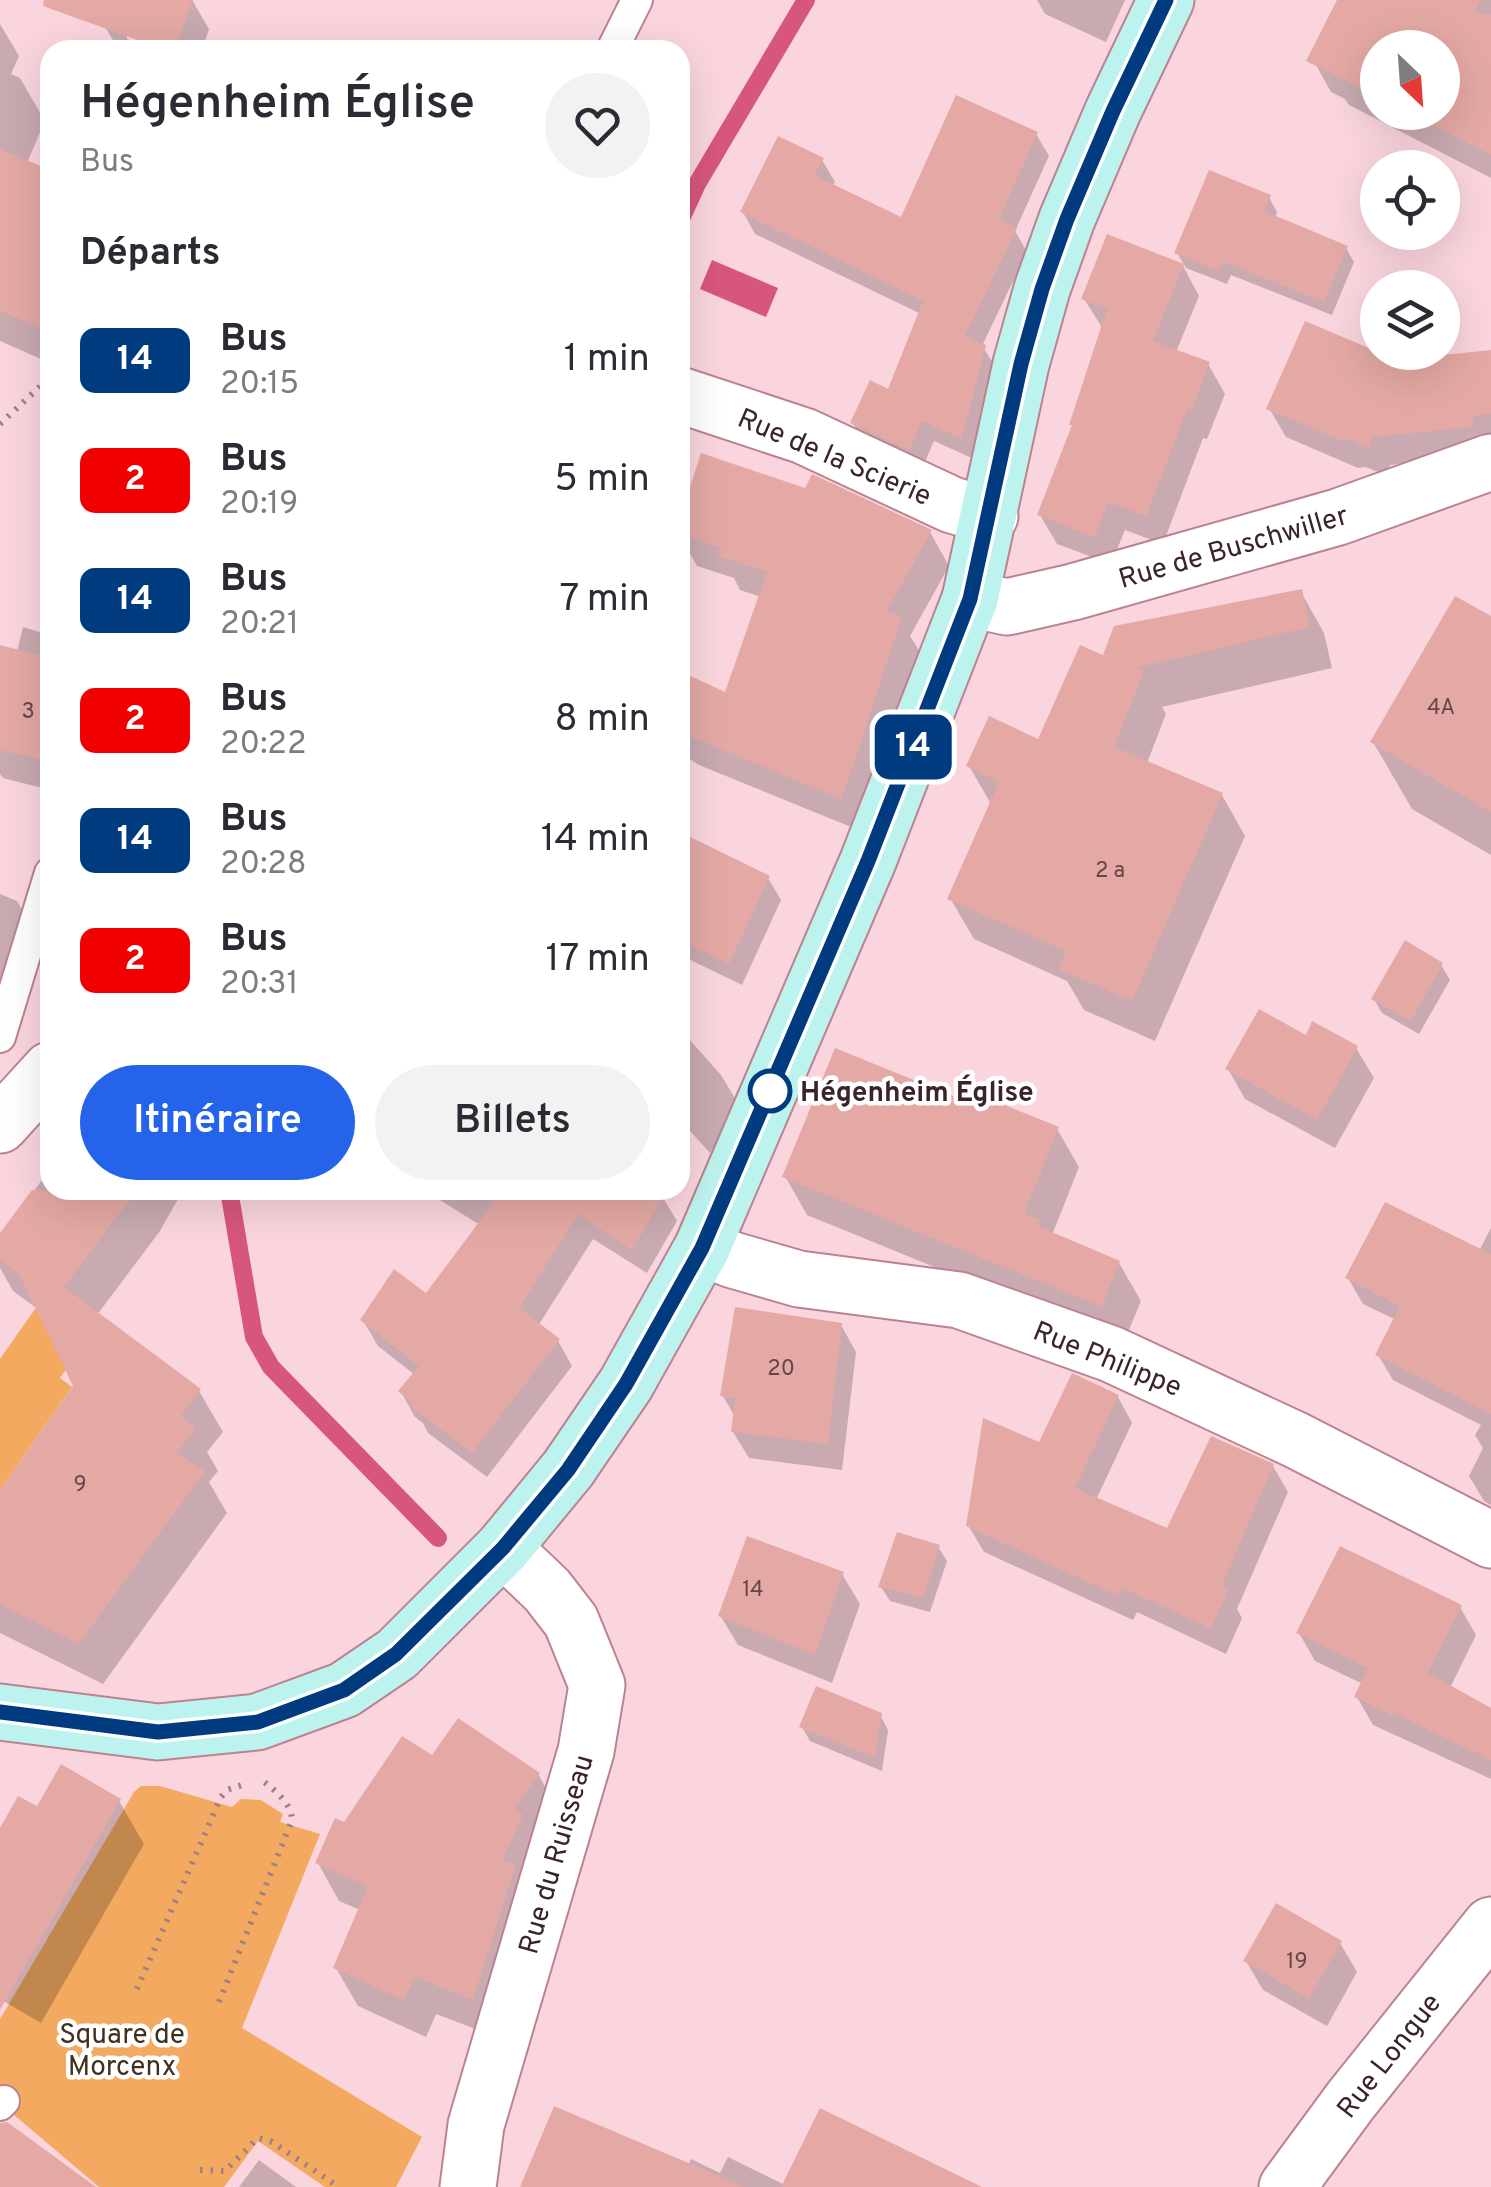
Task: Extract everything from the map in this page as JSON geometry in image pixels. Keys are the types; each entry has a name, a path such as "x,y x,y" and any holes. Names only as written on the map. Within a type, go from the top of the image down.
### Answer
{"main road":[{"path":"0,1712 158,1732 258,1722 344,1690 396,1654 503,1548 568,1470 626,1384 702,1248 868,861 970,599 1021,364 1042,289 1113,111 1166,0"}],"street":[{"name":"Rue de la Scierie","path":"690,398 804,436 952,505 990,516"},
{"name":"Rue de Buschwiller","path":"970,599 1007,607 1073,592 1338,517 1491,462"},
{"path":"0,1125 40,1081"},
{"name":"Rue Philippe","path":"702,1248 799,1279 959,1300 1111,1354 1296,1440 1491,1540"},
{"name":"Rue du Ruisseau","path":"468,2187 476,2125 586,1751 598,1685 571,1621 547,1590 503,1548"},
{"name":"Rue Longue","path":"1287,2187 1491,1925"}],"lane":[{"path":"617,40 638,0"},
{"path":"0,1037 40,906"}],"path":[{"path":"0,424 40,387"},
{"path":"137,1990 221,1797 227,1790 261,1780 292,1810 292,1820 218,2002"},
{"path":"200,2170 225,2170 258,2138 340,2187"}],"green space":[{"path":"40,1302 90,1336 60,1378 72,1387 0,1490 0,1359"},
{"name":"Square de Morcenx","path":"141,1786 160,1786 232,1807 241,1799 261,1800 283,1814 280,1822 320,1834 242,2028 422,2137 396,2187 325,2187 258,2141 224,2187 99,2187 0,2103 0,2019"}],"shaded area":[{"path":"712,260 778,288 766,317 700,289"}],"building":[{"path":"44,0 193,0 178,40 137,40 43,6"},
{"path":"1337,0 1481,0 1475,12 1491,15 1491,155 1443,130 1460,130 1460,30 1360,30 1360,88 1306,61"},
{"path":"956,95 1038,132 999,219 1017,228 965,336 986,345 962,439 922,421 909,450 850,423 870,380 888,389 923,301 740,212 778,136 824,158 814,175 901,217"},
{"path":"0,149 40,166 40,328 0,311"},
{"path":"1209,170 1271,195 1264,211 1348,246 1324,302 1223,262 1219,271 1174,253"},
{"path":"1107,234 1184,264 1153,341 1210,362 1146,516 1108,502 1095,537 1037,515 1072,425 1107,309 1081,299"},
{"path":"1305,321 1360,344 1360,370 1460,370 1460,353 1491,350 1491,414 1473,416 1473,427 1374,437 1369,448 1266,409"},
{"path":"701,453 805,488 812,474 932,530 887,611 902,616 841,799 690,736 690,676 725,692 767,572 718,556 721,548 690,537 690,487"},
{"path":"1302,589 1310,627 1135,668 1144,671 1114,747 1223,793 1132,1001 1058,969 1066,951 947,899 999,782 966,766 989,716 1038,739 1080,645 1103,655 1114,626"},
{"path":"1455,596 1491,616 1491,812 1370,742"},
{"path":"0,645 40,655 40,760 0,750"},
{"path":"690,837 770,876 729,964 690,945"},
{"path":"1405,940 1443,963 1411,1021 1371,999"},
{"path":"1259,1009 1306,1035 1312,1021 1358,1046 1317,1120 1225,1069"},
{"path":"835,1048 968,1102 972,1092 1059,1127 1024,1214 1040,1220 1038,1226 1120,1261 1102,1307 782,1177"},
{"path":"32,1190 40,1190 40,1200 129,1200 64,1287 201,1389 181,1416 196,1428 177,1453 205,1471 79,1644 0,1605 0,1490 73,1386 19,1274 0,1260 0,1233"},
{"path":"496,1200 661,1200 632,1250 578,1215 519,1308 560,1339 472,1453 411,1407 412,1403 398,1391 419,1366 360,1320 394,1269 426,1293"},
{"path":"1385,1202 1491,1254 1491,1414 1375,1355 1400,1306 1345,1278"},
{"path":"735,1307 842,1323 828,1444 731,1432 735,1398 720,1396"},
{"path":"1072,1373 1119,1395 1075,1488 1167,1528 1211,1436 1274,1464 1222,1586 1229,1590 1211,1629 1122,1588 1118,1596 966,1526 983,1418 1039,1442"},
{"path":"897,1532 940,1545 923,1598 878,1587"},
{"path":"747,1536 844,1572 815,1655 718,1616"},
{"path":"1340,1546 1462,1605 1428,1673 1491,1708 1491,1760 1354,1697 1368,1668 1296,1633"},
{"path":"816,1686 882,1713 875,1758 799,1727"},
{"path":"458,1718 540,1773 515,1808 523,1815 502,1860 516,1864 473,2000 415,1977 404,2000 333,1968 368,1886 315,1863 335,1818 344,1822 402,1736 432,1755"},
{"path":"61,1764 121,1799 0,2010 0,1828 18,1796 37,1806"},
{"path":"1276,1903 1342,1941 1309,1998 1243,1961"},
{"path":"554,2106 745,2187 520,2187"},
{"path":"820,2108 982,2187 781,2187"},
{"path":"7,2122 96,2187 0,2187 0,2123"}],"waterway":[{"path":"690,199 806,0"},
{"path":"231,1200 254,1337 271,1367 438,1538"}],"bus line":[{"name":"14","path":"0,1712 158,1732 258,1722 344,1690 396,1654 503,1548 568,1470 626,1384 702,1248 868,861 970,599 1021,364 1042,289 1113,111 1166,0"}],"place":[{"name":"Hégenheim Église","path":"770,1091"}]}
